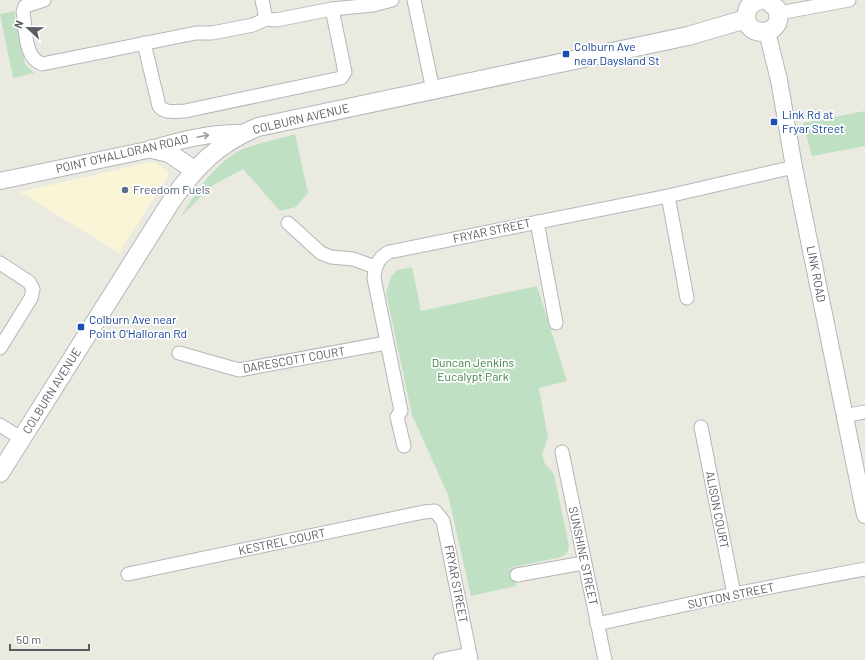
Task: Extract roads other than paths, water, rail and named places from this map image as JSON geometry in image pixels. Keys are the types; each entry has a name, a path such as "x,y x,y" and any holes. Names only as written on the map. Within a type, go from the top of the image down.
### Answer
{"main road":[{"path":"758,0 747,10 746,20 752,29 762,33 775,27 779,13 775,5 767,0"},
{"name":"COLBURN AVENUE","path":"0,473 172,200 194,170 213,152 244,133 258,128 688,36 746,20"},
{"path":"152,149 170,153 194,170"}],"street":[{"path":"44,0 29,3 25,6 23,12 30,56 35,62 42,64 196,33 212,33 253,25 266,19 276,20 332,10 373,5 392,0"},
{"path":"262,0 266,19"},
{"path":"414,0 433,90"},
{"path":"779,13 849,0"},
{"path":"144,43 159,106 162,110 168,112 186,111 341,78 345,72 332,10"},
{"name":"LINK ROAD","path":"767,32 778,80 794,167 865,516"},
{"name":"POINT O'HALLORAN ROAD","path":"0,181 152,149 172,142 213,134 244,133"},
{"name":"FRYAR STREET","path":"375,267 382,256 389,252 668,196 794,167"},
{"path":"668,196 687,298"},
{"path":"537,222 556,323"},
{"path":"288,223 321,253 331,257 353,260 375,267 374,278 401,411 397,417 404,446"},
{"path":"0,263 29,282 33,289 31,298 0,348"},
{"name":"DARESCOTT COURT","path":"179,353 239,370 386,343"},
{"path":"844,416 865,412"},
{"path":"0,425 22,439"},
{"name":"ALISON COURT","path":"701,426 734,594"},
{"name":"SUNSHINE STREET","path":"562,452 605,660"},
{"name":"FRYAR STREET","path":"435,511 443,521 470,657"},
{"name":"KESTREL COURT","path":"128,574 424,512 435,511"},
{"path":"517,575 584,563"},
{"name":"SUTTON STREET","path":"597,624 734,594 865,569"},
{"path":"440,660 470,657"}],"place":[{"name":"Colburn Ave near Daysland St","path":"566,54"},
{"name":"Link Rd at Fryar Street","path":"774,122"},
{"name":"Freedom Fuels","path":"125,190"},
{"name":"Colburn Ave near Point O'Halloran Rd","path":"81,327"}],"park label":[{"name":"Duncan Jenkins Eucalypt Park","path":"473,370"}]}
